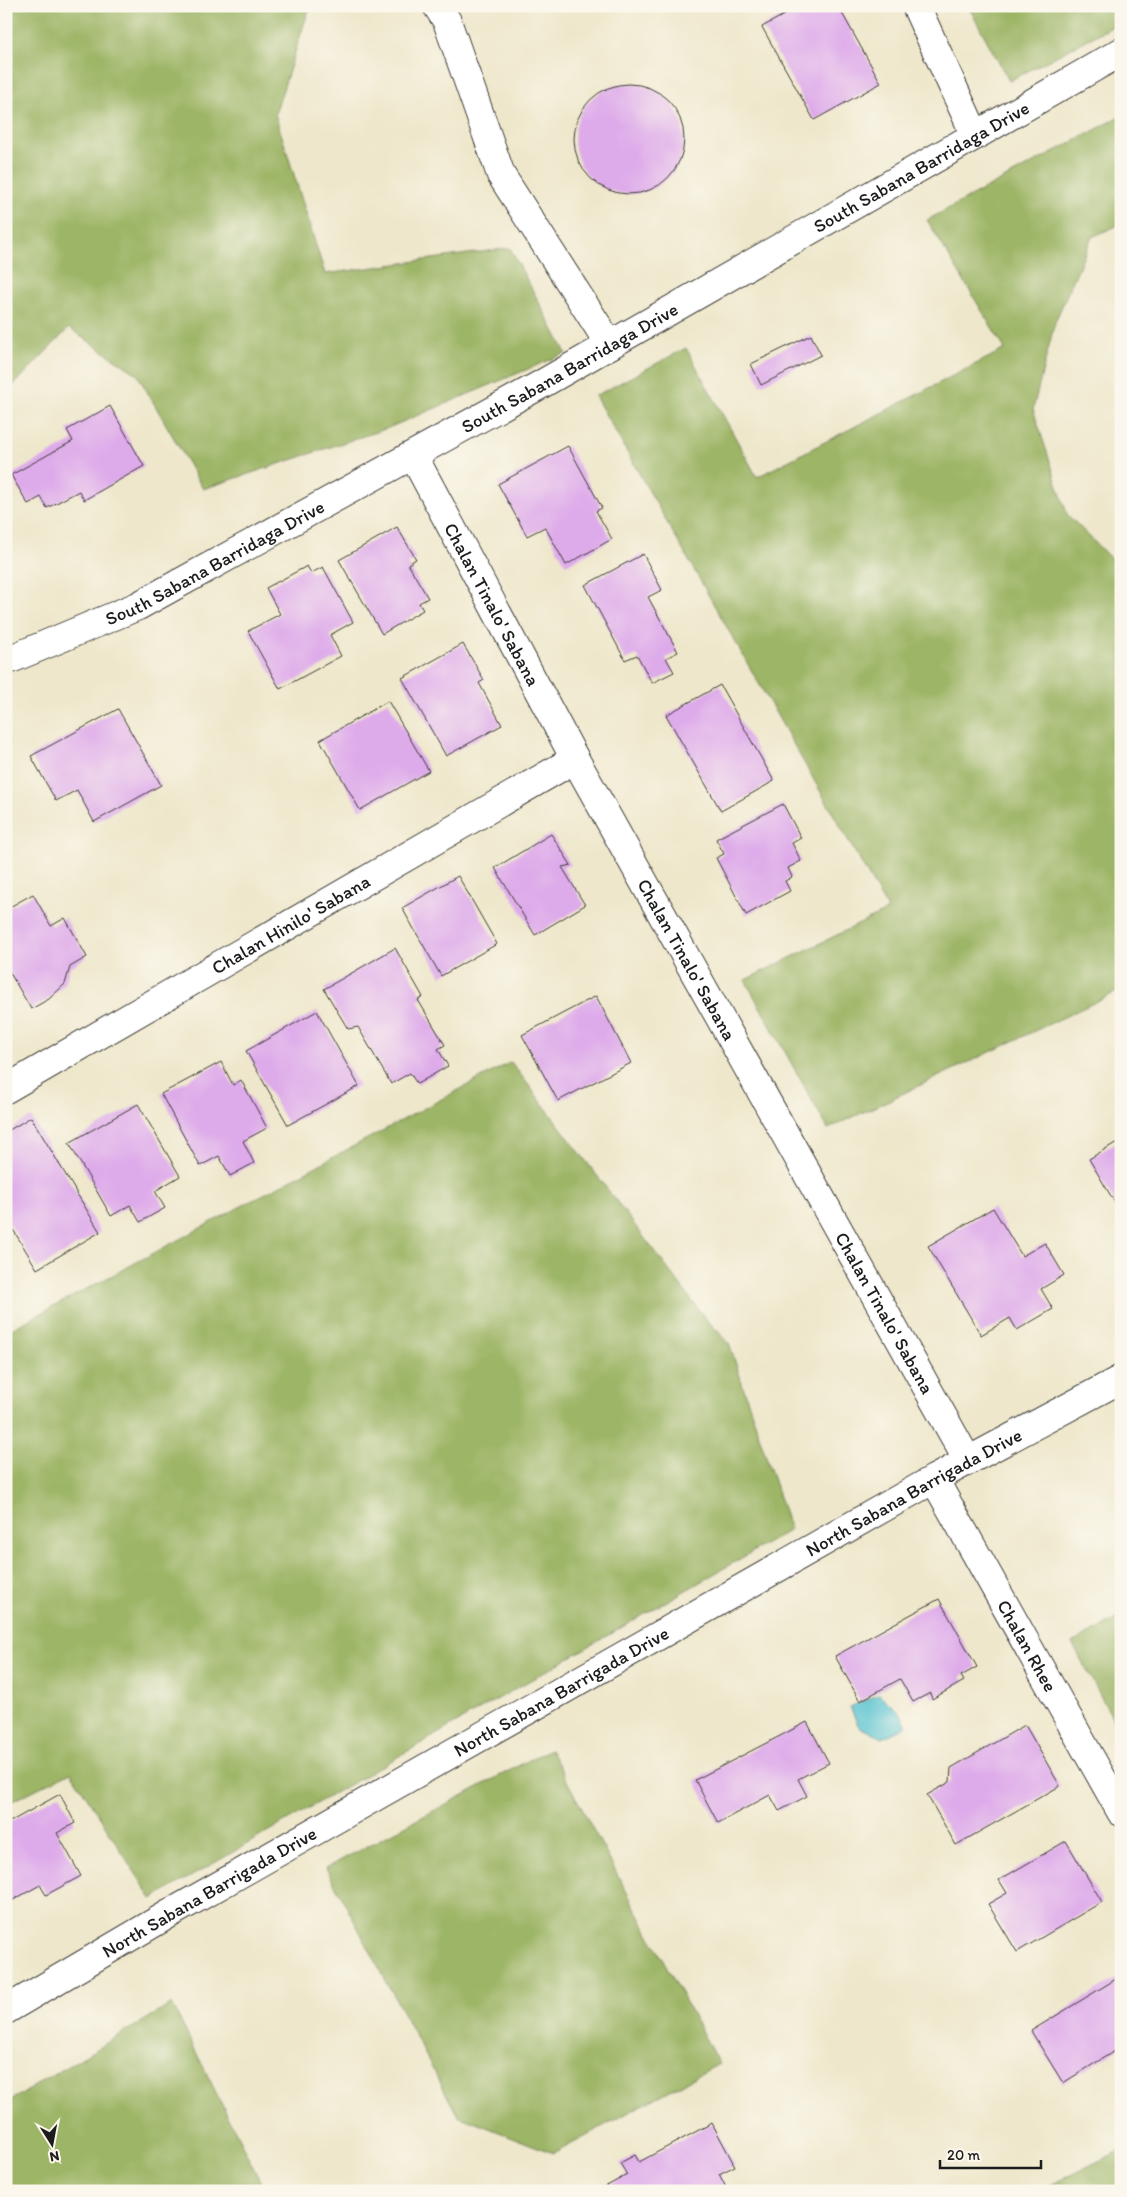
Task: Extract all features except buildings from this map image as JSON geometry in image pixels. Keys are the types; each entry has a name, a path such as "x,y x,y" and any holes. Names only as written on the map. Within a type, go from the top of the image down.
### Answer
{"main road":[{"path":"437,6 447,21 501,175 610,346"},
{"path":"916,6 975,135"},
{"name":"South Sabana Barridaga Drive","path":"6,661 138,606 610,346 1121,52"},
{"name":"Chalan Tinalo' Sabana","path":"413,455 575,759 968,1461"},
{"name":"Chalan Hinilo' Sabana","path":"6,1089 575,759"},
{"name":"North Sabana Barrigada Drive","path":"6,2010 178,1909 934,1479 1121,1380"},
{"name":"Chalan Rhee","path":"934,1479 1121,1812"}],"green space":[{"path":"6,6 310,6 275,114 325,274 510,248 566,353 388,428 203,489 137,374 69,328 6,393"},
{"path":"968,6 1121,6 1121,22 1009,81"},
{"path":"1121,116 1121,224 1092,237 1055,322 1033,409 1067,514 1121,569 1121,990 828,1129 745,980 888,910 595,396 686,348 757,477 1005,349 927,220"},
{"path":"511,1062 705,1318 729,1343 790,1530 152,1899 71,1772 6,1804 6,1332"},
{"path":"1121,1617 1121,1734 1072,1643"},
{"path":"550,1749 719,2064 553,2153 458,2116 326,1868"},
{"path":"172,2004 265,2191 6,2191 6,2103"},
{"path":"1121,2150 1121,2191 1038,2191"}],"water":[{"path":"879,1694 900,1713 907,1726 883,1738 859,1727 850,1707"}]}
